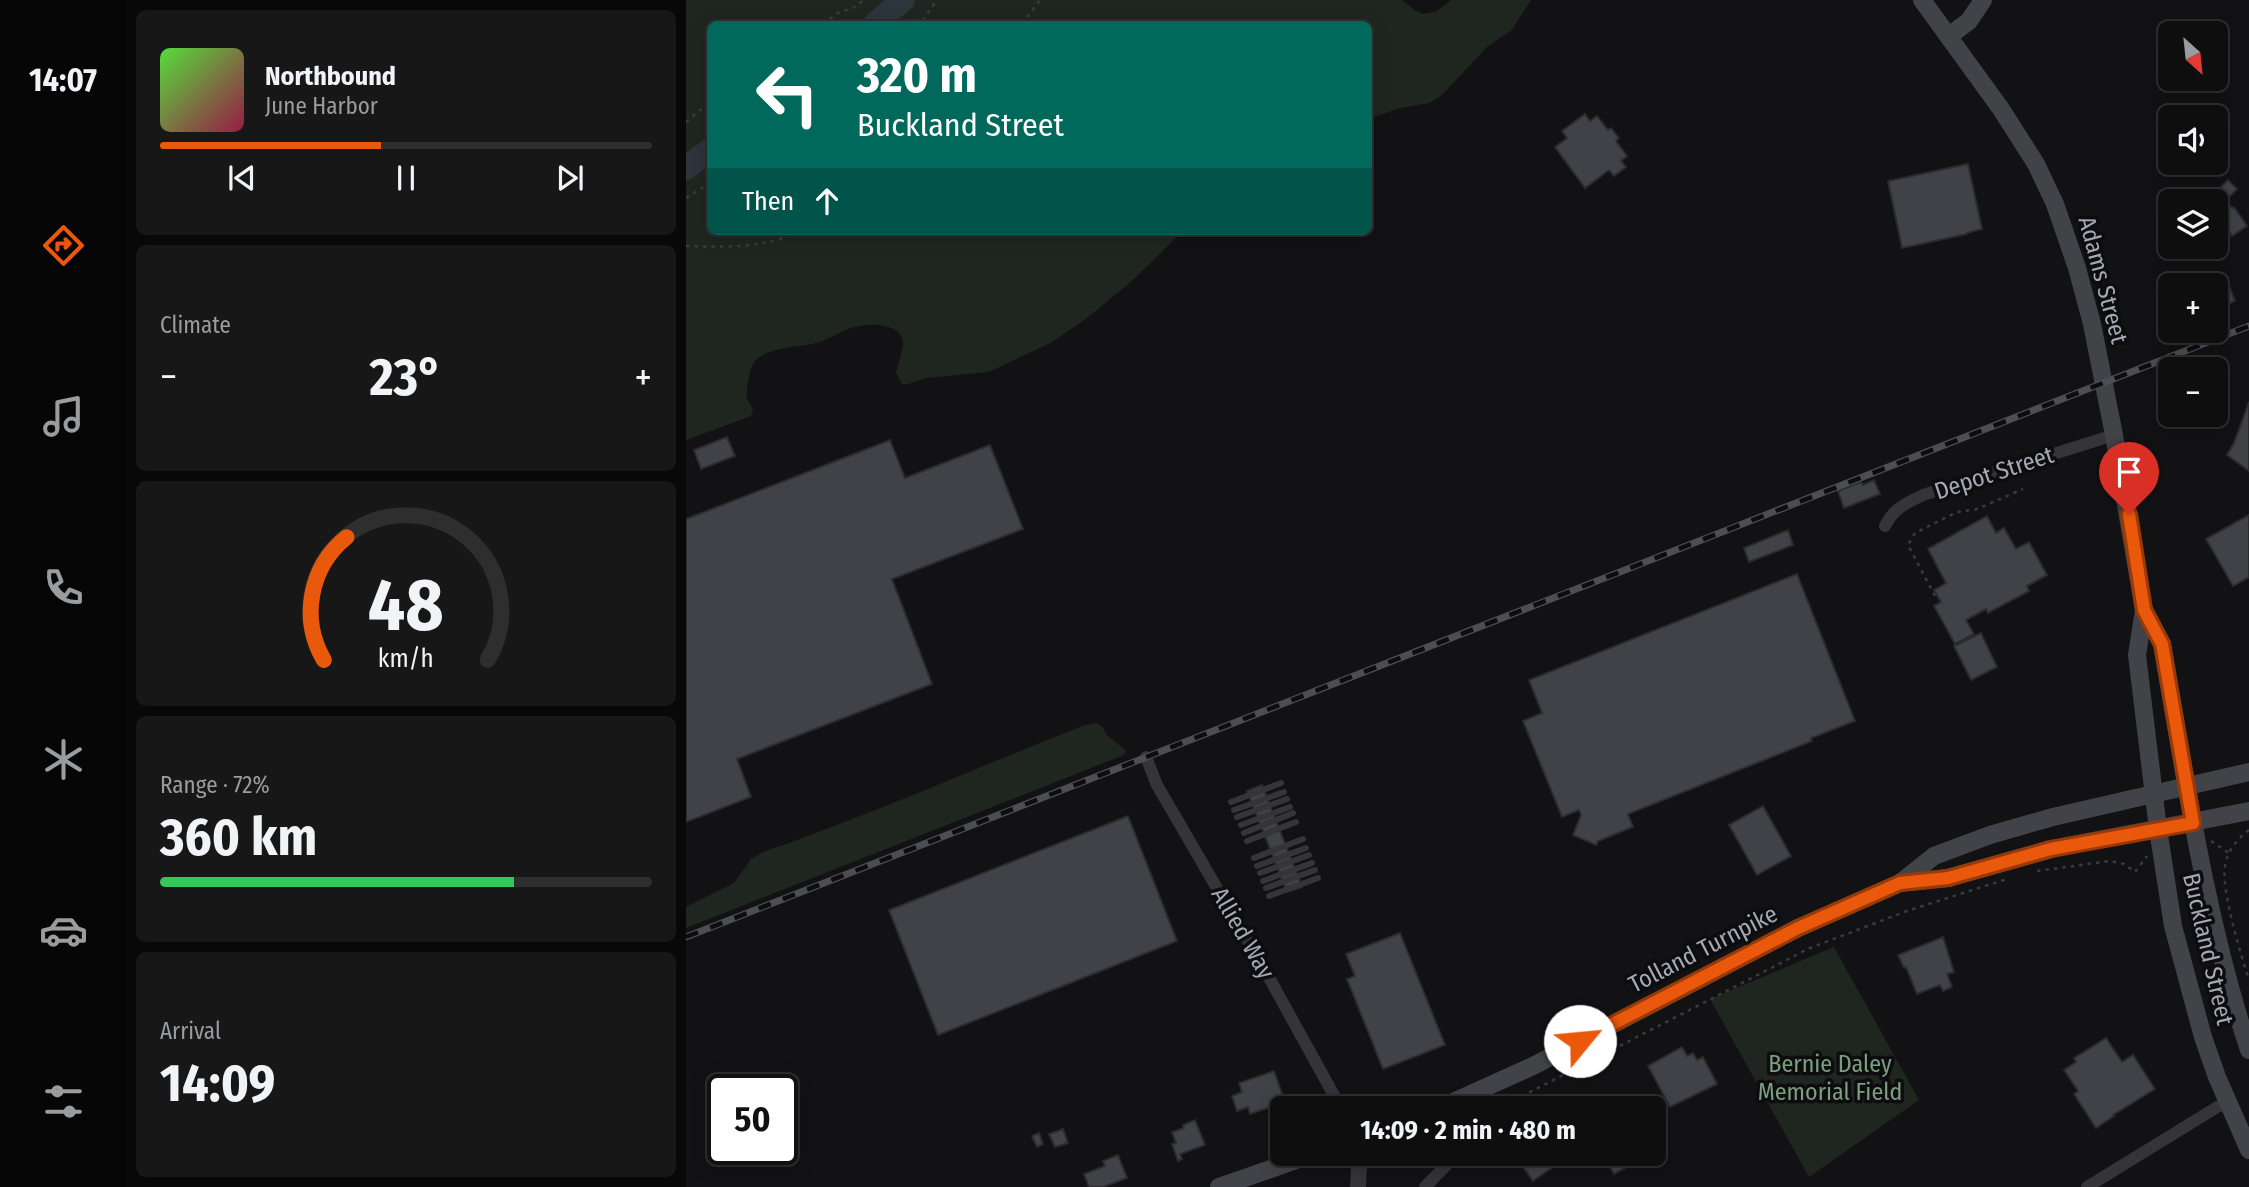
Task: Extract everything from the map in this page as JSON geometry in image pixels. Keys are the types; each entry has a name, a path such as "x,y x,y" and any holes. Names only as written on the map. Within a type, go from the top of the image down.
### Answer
{"main road":[{"name":"Adams Street","path":"1922,0 2001,109 2036,164 2055,204 2085,297 2114,435 2144,610 2162,644 2187,787"},
{"path":"1949,36 1969,21 1983,0"},
{"name":"Adams Street","path":"2144,610 2137,655 2154,794"},
{"name":"Tolland Turnpike","path":"1472,1096 1798,928 1900,883 1934,856 2032,822 2249,772"},
{"name":"Buckland Street","path":"2187,787 2224,965 2249,1049"},
{"name":"Buckland Street","path":"2154,794 2173,926 2188,987 2210,1058 2249,1150"},
{"name":"Tolland Turnpike","path":"1900,883 1948,878 2051,849 2158,829 2195,831 2249,811"},
{"path":"1219,1187 1279,1166"}],"street":[{"name":"Depot Street","path":"1885,526 1891,514 1923,495 2114,435"},
{"name":"Allied Way","path":"1146,757 1157,785 1334,1096"},
{"path":"2087,1187 2227,1101"},
{"path":"1358,1187 1359,1166"},
{"path":"1425,1187 1445,1166"}],"lane":[{"path":"1231,802 1281,783"},
{"path":"1236,813 1286,795"},
{"path":"1242,829 1292,810"},
{"path":"1247,841 1296,822"},
{"path":"1254,858 1303,839"},
{"path":"1259,870 1310,859 1265,885"},
{"path":"1269,897 1318,878"}],"path":[{"path":"827,21 864,0"},
{"path":"922,21 936,0"},
{"path":"1024,21 1040,0"},
{"path":"686,122 707,104"},
{"path":"686,198 707,185"},
{"path":"686,246 745,247 791,235"},
{"path":"1935,596 1908,545 1915,533 1957,512 1985,506 2023,489"},
{"path":"2249,830 2236,841 2224,870 2249,980"},
{"path":"2195,831 2229,853"},
{"path":"2036,871 2110,861 2124,863 2134,872 2150,851 2161,848"},
{"path":"1522,1096 1810,948 1935,902 2015,877"}],"green space":[{"path":"686,0 1402,0 1423,14 1437,11 1451,0 1531,0 1511,31 1488,46 1441,96 1429,103 1400,108 1372,118 1372,21 707,21 707,235 1179,235 1132,281 1087,318 1052,342 989,372 927,378 902,384 896,372 903,344 900,334 881,325 857,326 820,342 776,350 761,356 753,364 749,378 746,397 753,409 751,416 686,440"},
{"path":"1096,723 1126,751 1124,755 686,928 686,907 734,883 751,859 763,852 1085,725"},
{"name":"Bernie Daley Memorial Field","path":"1834,947 1919,1100 1809,1177 1710,999"}],"building":[{"path":"1585,114 1590,121 1597,116 1608,130 1611,128 1619,138 1616,141 1627,156 1621,161 1626,167 1614,176 1609,170 1585,188 1555,147 1567,138 1562,131"},
{"path":"1968,164 1982,229 1902,248 1888,181"},
{"path":"2228,180 2237,189 2228,198 2228,189 2219,189"},
{"path":"2228,203 2247,226 2232,236 2228,229"},
{"path":"2228,283 2235,301 2228,304"},
{"path":"2249,402 2249,471 2227,455"},
{"path":"727,437 735,456 701,469 694,450"},
{"path":"890,440 905,478 990,445 1023,529 892,579 932,684 737,759 751,797 686,822 686,519"},
{"path":"1874,480 1880,494 1844,508 1838,491"},
{"path":"2249,515 2249,577 2233,586 2206,539"},
{"path":"1987,516 1996,533 2004,528 2016,549 2029,542 2047,575 2027,586 2029,591 1988,613 1986,609 1966,620 1974,634 1955,644 1934,606 1941,602 1934,590 1946,583 1928,549"},
{"path":"1788,530 1793,545 1749,562 1744,548"},
{"path":"1797,574 1855,721 1811,738 1812,741 1628,814 1633,827 1598,841 1596,845 1573,835 1581,815 1579,810 1562,817 1523,721 1542,713 1529,680"},
{"path":"1981,633 1997,667 1971,680 1954,646"},
{"path":"1262,785 1302,887 1287,892 1247,791"},
{"path":"1763,806 1791,856 1757,875 1729,825"},
{"path":"1128,816 1177,941 938,1035 889,910"},
{"path":"1400,933 1445,1045 1383,1069 1347,979 1355,976 1346,954"},
{"path":"1943,937 1954,972 1947,974 1952,987 1943,991 1940,985 1917,994 1898,955"},
{"path":"2106,1038 2122,1062 2133,1055 2155,1089 2096,1128 2074,1094 2078,1091 2064,1070 2076,1062 2074,1058"},
{"path":"1682,1047 1687,1056 1693,1053 1697,1060 1703,1057 1717,1084 1670,1107 1648,1066"},
{"path":"1274,1071 1283,1096 1270,1096 1270,1107 1250,1114 1248,1107 1237,1111 1232,1096 1242,1092 1239,1083"},
{"path":"1195,1120 1205,1145 1180,1154 1182,1159 1178,1161 1172,1144 1176,1143 1172,1132"},
{"path":"1063,1129 1068,1143 1055,1147 1049,1134"},
{"path":"1039,1133 1043,1144 1037,1147 1032,1136"},
{"path":"1118,1155 1127,1178 1103,1187 1089,1187 1084,1174 1105,1166 1103,1161"},
{"path":"1522,1166 1552,1166 1553,1167 1533,1181"},
{"path":"1609,1166 1629,1166 1614,1174"}],"waterway":[{"path":"878,21 903,0"},
{"path":"686,168 707,152"}],"railway":[{"path":"686,937 2249,326"}],"route":[{"path":"1580,1041 1757,948 1900,883 1948,878 2051,849 2193,823 2162,644 2144,610 2129,514"}]}
